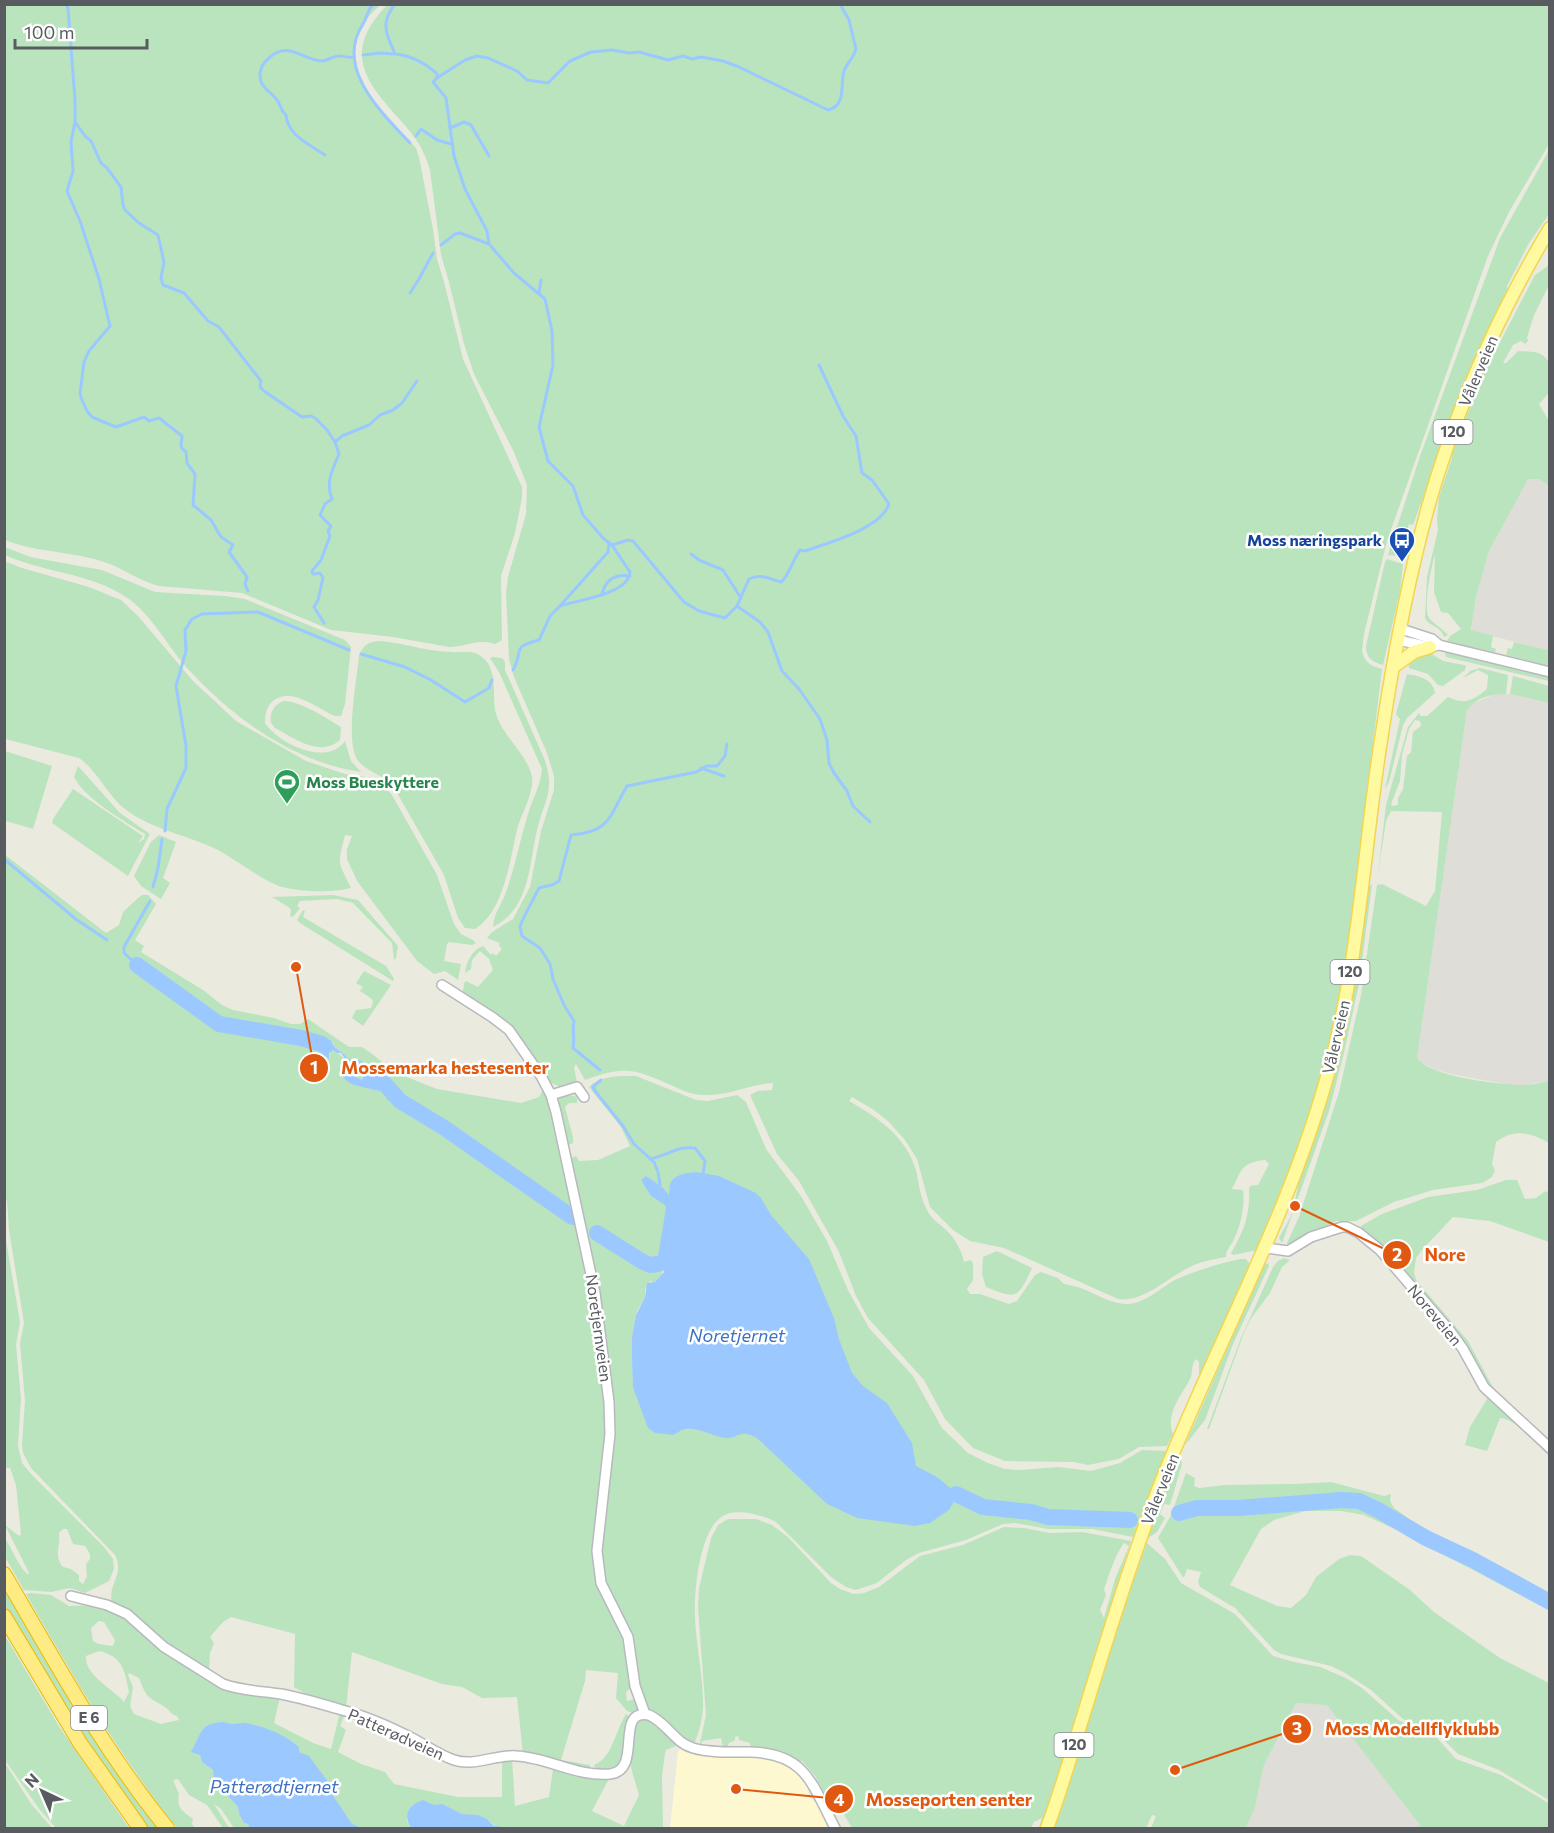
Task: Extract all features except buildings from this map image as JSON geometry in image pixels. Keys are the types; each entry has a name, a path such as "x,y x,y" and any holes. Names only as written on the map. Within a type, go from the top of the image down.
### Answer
{"highway":[{"name":"E 6","path":"7,1578 100,1737 167,1828"},
{"name":"E 6","path":"4,1616 80,1743 140,1828"}],"main road":[{"name":"Vålerveien","path":"1047,1828 1137,1548 1183,1431 1266,1248 1317,1112 1341,1023 1353,957 1372,801 1393,667 1420,541 1437,475 1467,396 1521,279 1550,228"},
{"path":"1393,667 1414,652 1434,646"}],"street":[{"path":"1400,634 1434,646 1550,672"},
{"name":"Noretjernveien","path":"442,985 503,1024 541,1076 551,1095 570,1152 596,1293 609,1409 608,1457 597,1551 598,1567 604,1591 628,1637 635,1686 645,1714"},
{"path":"551,1095 577,1087 584,1097"},
{"name":"Noreveien","path":"1266,1248 1288,1251 1311,1237 1342,1227 1347,1227 1366,1237 1450,1331 1484,1387 1550,1448"},
{"name":"Patterødveien","path":"71,1596 107,1605 127,1614 164,1647 223,1684 233,1688 280,1694 345,1710 391,1729 444,1756 462,1762 517,1756 578,1772 613,1773 621,1770 626,1764 628,1733 631,1724 645,1714"},
{"path":"645,1714 653,1717 690,1747 712,1751 765,1752 784,1758 809,1779 835,1828"}],"shaded area":[{"path":"1530,478 1539,479 1549,486 1549,650 1471,631 1476,597 1489,551 1524,484"},
{"path":"1496,694 1510,694 1549,703 1549,1081 1524,1085 1506,1084 1436,1070 1417,1058 1467,710 1473,703"},
{"path":"1296,1703 1327,1704 1420,1825 1417,1828 1246,1828 1255,1807 1264,1765"},
{"path":"681,1748 703,1756 760,1756 775,1759 790,1766 803,1778 809,1797 819,1806 831,1828 670,1828 678,1752"}],"green space":[{"path":"4,5 380,5 360,30 356,47 357,63 370,94 416,148 437,259 463,359 522,487 515,533 501,576 502,640 495,644 477,642 449,647 393,637 331,630 242,593 159,586 92,558 5,540"},
{"path":"387,5 1549,5 1549,144 1509,212 1488,256 1387,541 1364,634 1362,651 1365,658 1372,665 1382,669 1343,989 1321,1082 1296,1157 1280,1190 1272,1221 1258,1250 1233,1255 1231,1253 1246,1222 1250,1186 1258,1185 1269,1164 1265,1160 1250,1163 1242,1169 1232,1189 1243,1190 1243,1208 1239,1228 1226,1257 1185,1269 1138,1297 1118,1299 1004,1248 970,1241 953,1230 930,1207 917,1159 905,1140 889,1122 874,1110 852,1097 849,1101 880,1121 898,1137 905,1147 916,1170 921,1195 929,1213 952,1237 960,1249 964,1262 971,1260 973,1263 973,1280 967,1289 970,1294 980,1294 1009,1304 1017,1301 1035,1275 1041,1272 1058,1278 1064,1284 1078,1287 1108,1300 1127,1304 1147,1298 1171,1282 1200,1270 1246,1259 1252,1267 1199,1376 1199,1362 1196,1359 1194,1362 1190,1378 1172,1413 1173,1434 1167,1446 1139,1447 1119,1459 1088,1465 1074,1462 1005,1461 973,1448 945,1419 924,1380 868,1318 856,1296 839,1252 799,1181 777,1154 750,1095 758,1091 772,1090 773,1083 722,1094 700,1095 630,1071 611,1072 585,1080 576,1064 574,1067 577,1083 561,1087 551,1083 510,1025 463,992 466,981 478,987 493,970 489,959 480,951 472,960 471,969 465,973 470,957 479,948 483,946 491,955 493,953 496,956 502,949 499,946 500,943 487,938 492,932 513,919 530,887 541,831 554,790 554,776 509,659 506,593 508,577 526,514 527,485 513,450 474,374 464,344 441,255 430,170 425,157 411,133 371,83 365,70 362,55 364,40 371,26"},
{"path":"1549,150 1549,214 1529,243 1507,286 1508,292 1465,382 1413,525 1409,524 1400,556 1388,555 1419,459 1500,238"},
{"path":"1549,265 1549,285 1534,315 1528,341 1525,344 1521,341 1513,345 1503,363 1506,363 1518,351 1539,353 1548,361 1549,393 1539,404 1549,421 1549,486 1539,479 1528,479 1489,551 1476,597 1471,630 1493,636 1491,647 1496,649 1495,652 1491,652 1447,641 1450,636 1461,629 1448,613 1441,612 1434,592 1435,555 1428,585 1427,610 1429,618 1448,635 1444,637 1443,633 1427,621 1425,618 1427,577 1438,530 1439,497 1452,452 1483,375 1535,275"},
{"path":"5,547 30,557 102,570 155,592 245,599 345,640 351,647 345,704 341,716 335,716 304,700 288,696 280,697 271,703 266,711 265,723 281,738 304,750 327,752 337,749 345,741 351,761 361,772 312,759 288,748 245,720 224,704 188,669 138,606 115,590 84,578 20,561 5,555"},
{"path":"1387,559 1403,564 1400,591 1383,665 1370,659 1366,646"},
{"path":"4,561 89,587 121,600 138,616 193,681 236,721 306,761 345,774 372,778 381,783 392,795 437,875 454,924 461,934 476,943 472,945 449,942 447,944 444,961 461,964 458,980 445,971 434,974 417,961 357,881 347,859 347,849 352,836 345,835 340,858 341,867 351,888 316,891 282,887 259,876 218,850 136,816 113,797 91,769 79,758 5,739"},
{"path":"380,641 434,651 473,653 486,660 492,674 496,714 499,722 525,760 532,777 528,802 518,826 500,897 485,921 475,929 465,928 458,918 444,875 393,786 363,766 355,754 352,727 359,656 366,645"},
{"path":"1514,642 1549,650 1549,666 1506,655 1508,648 1512,649"},
{"path":"1445,652 1549,677 1549,681 1446,657"},
{"path":"1430,653 1443,661 1464,665 1465,670 1443,686 1438,685 1428,674 1409,668 1413,659"},
{"path":"490,658 502,658 505,662 505,670 544,758 549,787 521,898 505,919 493,927 494,918 509,883 542,769 499,672"},
{"path":"1480,668 1508,675 1506,694 1484,697 1467,710 1417,1058 1424,1065 1436,1070 1465,1078 1521,1085 1549,1081 1549,1143 1529,1135 1510,1135 1496,1142 1492,1164 1495,1170 1492,1177 1482,1183 1433,1190 1394,1202 1356,1221 1336,1221 1289,1245 1287,1243 1299,1217 1339,1092 1361,995 1377,885 1382,884 1426,906 1435,891 1442,812 1391,811 1386,821 1378,873 1386,805 1408,727 1419,713 1420,716 1427,716 1448,697 1468,701 1487,689 1488,675 1478,670 1463,678 1470,671","holes":["1415,720 1420,721 1421,726 1413,732 1411,752 1407,756 1403,789 1398,798 1398,805 1392,806 1400,781 1402,755 1409,729"]},
{"path":"1407,674 1428,681 1435,693 1407,718 1403,725 1389,782 1385,789 1400,719 1396,714"},
{"path":"1513,676 1549,686 1549,703 1510,694"},
{"path":"283,701 305,707 341,727 340,740 332,745 316,747 275,728 271,723 272,713 275,707"},
{"path":"5,751 52,766 33,829 6,821 5,823"},
{"path":"78,766 120,813 150,834 128,876 52,823 73,789 143,836 138,843 144,839 145,834 106,809 79,785 74,777"},
{"path":"159,835 176,842 163,878 170,883 161,899 141,886 134,876 151,842"},
{"path":"4,854 106,933 119,925 123,912 137,899 142,895 148,895 156,904 135,940 144,946 141,952 233,1010 274,1018 291,1024 300,1024 308,1019 349,1047 362,1047 394,1072 437,1089 521,1103 539,1097 543,1090 551,1112 591,1289 605,1405 606,1434 592,1555 596,1581 623,1638 631,1688 626,1692 627,1701 635,1699 639,1709 635,1714 627,1711 616,1698 618,1673 586,1670 585,1681 561,1760 590,1765 590,1770 523,1754 517,1697 482,1698 462,1687 442,1684 352,1652 346,1708 314,1699 294,1687 295,1634 231,1617 223,1622 210,1637 214,1643 210,1653 209,1673 180,1656 112,1603 112,1590 118,1568 115,1555 31,1468 23,1453 25,1401 20,1343 24,1323 9,1230 7,1201 4,1196","holes":["303,1036 331,1040 348,1059 365,1064 390,1085 387,1100 385,1087 379,1091 351,1083 339,1069 362,1080 364,1078 350,1063 333,1050 330,1051 329,1059 302,1038"]},
{"path":"1372,884 1359,984 1343,1057 1329,1111 1282,1243 1279,1238 1292,1214 1299,1182 1321,1117 1336,1062 1367,888"},
{"path":"333,895 358,900 398,946 394,960 392,943 353,903 337,899 300,901 297,906 300,908 293,917 290,916 290,908 272,897"},
{"path":"303,910 305,911 303,917 386,966 393,981 300,923 297,920"},
{"path":"364,971 391,985 363,1026 352,1018 356,1010 371,1008 373,1002 360,991 363,987 356,983"},
{"path":"636,1076 696,1100 708,1101 737,1095 746,1102 766,1149 801,1196 827,1241 848,1290 869,1328 913,1376 942,1428 968,1453 1005,1469 1058,1467 1091,1471 1120,1463 1142,1450 1166,1451 1133,1537 1092,1529 1048,1529 1015,1523 1003,1524 966,1540 919,1553 906,1560 877,1583 856,1590 846,1587 831,1577 776,1522 748,1513 726,1514 713,1526 707,1537 699,1564 695,1617 703,1708 694,1744 685,1741 651,1711 645,1702 604,1579 601,1553 613,1399 600,1293 571,1158 576,1156 579,1161 598,1160 630,1146 621,1127 589,1087 605,1078","holes":["662,1265 690,1410 644,1416 633,1388 632,1337 637,1311 650,1281 654,1283 662,1275"]},
{"path":"564,1095 577,1098 577,1103 569,1103 565,1107 573,1137 573,1143 568,1145 557,1102"},
{"path":"1506,1180 1517,1180 1525,1199 1536,1198 1549,1191 1549,1242 1490,1221 1453,1217 1416,1258 1414,1273 1416,1280 1468,1341 1497,1395 1493,1393 1463,1345 1361,1232 1361,1226 1382,1214 1428,1197 1477,1190"},
{"path":"4,1228 20,1322 16,1345 21,1398 18,1446 22,1463 113,1559 114,1569 109,1581 85,1593 70,1588 51,1592 24,1590 5,1557 5,1538 21,1566 27,1574 29,1573 5,1525 19,1536 21,1534 16,1485 10,1468 5,1468","holes":["67,1529 73,1544 85,1546 90,1554 90,1559 86,1564 87,1576 83,1584 79,1581 79,1575 63,1567 58,1559 59,1533"]},
{"path":"997,1251 1032,1268 1015,1294 1004,1294 986,1287 982,1274 983,1257"},
{"path":"1284,1258 1290,1260 1282,1267 1270,1293 1245,1330 1209,1429 1207,1429 1241,1338 1273,1267"},
{"path":"1268,1263 1269,1266 1233,1344 1205,1420 1185,1445 1264,1265"},
{"path":"1489,1396 1549,1451 1549,1456 1519,1427 1500,1418 1487,1451 1465,1445 1470,1427"},
{"path":"1180,1456 1182,1464 1170,1505 1164,1504 1160,1514 1165,1518 1157,1532 1148,1538"},
{"path":"1186,1473 1195,1478 1194,1486 1199,1488 1225,1485 1331,1482 1384,1496 1391,1494 1390,1501 1394,1508 1429,1533 1479,1556 1549,1594 1549,1610 1401,1532 1364,1515 1341,1511 1305,1511 1274,1520 1261,1529 1230,1585 1277,1606 1291,1608 1306,1595 1316,1577 1339,1559 1350,1555 1361,1556 1410,1590 1434,1612 1500,1658 1549,1683 1549,1800 1499,1770 1458,1754 1437,1733 1403,1719 1371,1690 1345,1673 1331,1666 1281,1654 1274,1650 1235,1608 1200,1587 1198,1582 1201,1572 1187,1569 1184,1578 1158,1538 1171,1515"},
{"path":"728,1519 756,1519 772,1525 788,1537 831,1583 854,1594 879,1587 920,1556 963,1545 1004,1527 1050,1533 1082,1532 1131,1541 1041,1828 1039,1828 1042,1818 1034,1822 1031,1828 852,1828 835,1799 828,1800 815,1776 802,1761 797,1762 751,1749 750,1743 739,1740 738,1736 729,1743 727,1748 723,1748 721,1738 702,1741 701,1746 706,1715 698,1608 699,1588 711,1538 718,1525","holes":["1124,1543 1129,1546 1115,1579 1104,1618 1100,1610 1106,1595 1104,1589 1112,1565"]},
{"path":"1147,1543 1165,1559 1181,1583 1235,1614 1273,1656 1320,1667 1346,1678 1362,1688 1398,1720 1436,1737 1456,1759 1501,1775 1550,1804 1549,1828 1417,1828 1420,1825 1327,1705 1296,1703 1264,1765 1255,1807 1246,1828 1151,1828 1156,1816 1152,1815 1146,1828 1054,1828 1124,1606"},
{"path":"26,1594 51,1595 69,1606 100,1605 117,1611 214,1682 280,1697 274,1723 313,1743 331,1749 340,1712 349,1715 344,1717 340,1726 346,1730 338,1752 361,1764 385,1772 394,1784 458,1797 502,1797 502,1760 512,1759 515,1806 549,1797 553,1769 577,1775 610,1777 592,1811 624,1826 639,1795 630,1758 633,1732 637,1721 648,1719 678,1745 666,1750 665,1753 662,1776 663,1828 497,1828 487,1819 406,1819 411,1828 334,1828 302,1754 299,1752 299,1747 200,1755 202,1762 213,1770 220,1786 238,1807 239,1814 249,1828 234,1828 221,1809 214,1804 229,1828 223,1828 207,1805 189,1795 178,1779 173,1780 179,1794 179,1806 193,1819 192,1824 195,1828 177,1828 116,1743","holes":["99,1621 104,1622 115,1640 113,1646 93,1641 91,1628","99,1651 107,1653 118,1661 122,1666 129,1692 124,1702 94,1675 86,1656","129,1673 139,1678 148,1696 167,1708 179,1720 161,1724 134,1714 130,1706 133,1687"]},
{"path":"4,1595 10,1595 62,1685 137,1800 158,1828 147,1828 109,1775 6,1608"},
{"path":"4,1634 60,1728 129,1828 56,1828 40,1810 5,1760"},
{"path":"626,1714 631,1718 624,1760 615,1770 596,1770 594,1765 605,1757"},
{"path":"5,1763 32,1805 52,1828 5,1828"}],"water":[{"path":"303,1036 331,1040 348,1059 359,1060 374,1070 388,1084 400,1090 403,1099 395,1103 387,1100 385,1087 379,1091 350,1083 339,1069 362,1080 363,1077 341,1053 333,1050 329,1053 329,1059 301,1038"},
{"name":"Noretjernet","path":"696,1172 719,1176 756,1193 771,1215 809,1259 834,1318 852,1373 863,1386 887,1403 912,1443 916,1466 937,1477 955,1492 949,1510 930,1523 915,1526 857,1518 827,1504 757,1438 751,1435 742,1434 725,1438 687,1429 674,1435 655,1433 648,1428 633,1388 632,1337 636,1315 645,1297 647,1283 655,1282 664,1272 662,1265 657,1262 666,1208 651,1196 641,1180 646,1176 669,1195 670,1185 674,1178"},
{"name":"Patterødtjernet","path":"224,1722 247,1723 261,1727 293,1742 299,1747 299,1752 309,1756 329,1783 332,1794 352,1824 362,1828 249,1828 239,1814 238,1807 214,1780 213,1770 202,1762 200,1755 191,1752 205,1727"},
{"path":"423,1800 434,1805 442,1804 462,1814 478,1815 487,1819 494,1826 509,1828 411,1828 407,1819 408,1811"}],"waterway":[{"path":"66,4 75,100 75,122 71,142 73,171 67,191 80,221 99,279 110,326 89,351 84,362 80,394 92,417 116,427 144,417 149,421 159,418 182,436 181,447 186,452 187,463 195,474 193,505 211,520 221,537 233,545 229,552 247,577 245,584 248,591"},
{"path":"374,4 368,11 356,40 354,57 357,73 386,118 410,143"},
{"path":"394,4 386,23 395,54 418,61 437,74 433,82 446,98 454,156 465,189 487,231 489,244 514,273 545,299 552,331 553,365 539,427 548,461 573,486 583,515 612,545 630,572 627,580 612,591 560,606"},
{"path":"437,78 465,60 477,56 488,58 517,71 527,80 548,83 570,61 591,52 612,50 639,52 668,60 683,56 692,59 701,57 739,67 828,110 838,104 842,93 844,71 856,49 849,20 840,4"},
{"path":"325,155 300,139 291,129 278,102 261,82 260,71 267,60 282,51 295,52 321,61 337,56 353,57"},
{"path":"363,55 394,54"},
{"path":"75,122 91,141 101,163 121,187 125,210 139,223 158,235 164,262 161,278 163,285 184,293 208,321 219,327 261,381 260,387 264,391 302,417 315,418 335,442"},
{"path":"450,128 464,122 471,125 489,156"},
{"path":"416,136 421,129 437,140 451,144"},
{"path":"441,245 455,234 460,233 489,244"},
{"path":"410,293 433,253"},
{"path":"539,293 541,280"},
{"path":"612,545 628,540 633,541 684,602 699,611 725,618 737,606 749,579 761,577 781,582 800,550 805,551 839,539 876,521 889,504 872,480 862,473 856,436 843,416 819,365"},
{"path":"324,623 314,607 323,578 320,573 313,574 312,571 321,560 330,536 328,531 331,526 320,515 325,504 332,499 329,487 332,470 339,454 335,442 342,436 369,425 380,415 393,410 402,403 417,381"},
{"path":"513,670 519,650 524,645 539,640 550,616 608,552 609,543"},
{"path":"691,554 723,570 741,598"},
{"path":"602,595 606,585 612,579 630,576"},
{"path":"737,606 760,622 768,632 782,671 799,689 820,719 827,740 829,763 834,773 847,791 853,806 870,822"},
{"path":"165,831 167,809 186,768 186,746 176,686 186,651 185,630 192,619 202,614 258,612 349,650"},
{"path":"361,654 405,667 431,680 465,702 489,688 492,680"},
{"path":"600,1070 573,1048 574,1021 553,979 550,964 540,948 522,936 520,926 539,888 559,881 571,835 602,826 612,814 627,786 696,772 707,766 717,766 725,756 727,744"},
{"path":"701,768 724,776"},
{"path":"153,887 162,839"},
{"path":"4,859 77,920 107,940"},
{"path":"137,965 124,953 124,947 150,901"},
{"path":"137,965 219,1024 301,1038 322,1044"},
{"path":"601,1080 593,1087 595,1091 623,1126 634,1144 654,1162 660,1185"},
{"path":"385,1084 400,1101 443,1127 572,1217"},
{"path":"650,1159 677,1150 695,1148 705,1161 703,1174"},
{"path":"597,1233 643,1262 650,1265 658,1264"},
{"path":"956,1494 983,1507 1031,1512 1048,1517 1130,1520"},
{"path":"1179,1513 1197,1508 1359,1501 1550,1602"}],"place":[{"name":"Moss næringspark","path":"1402,563"},
{"name":"Moss Bueskyttere","path":"287,805"},
{"name":"Mossemarka hestesenter","path":"296,967"},
{"name":"Nore","path":"1295,1206"},
{"name":"Moss Modellflyklubb","path":"1175,1770"},
{"name":"Mosseporten senter","path":"736,1789"}]}
